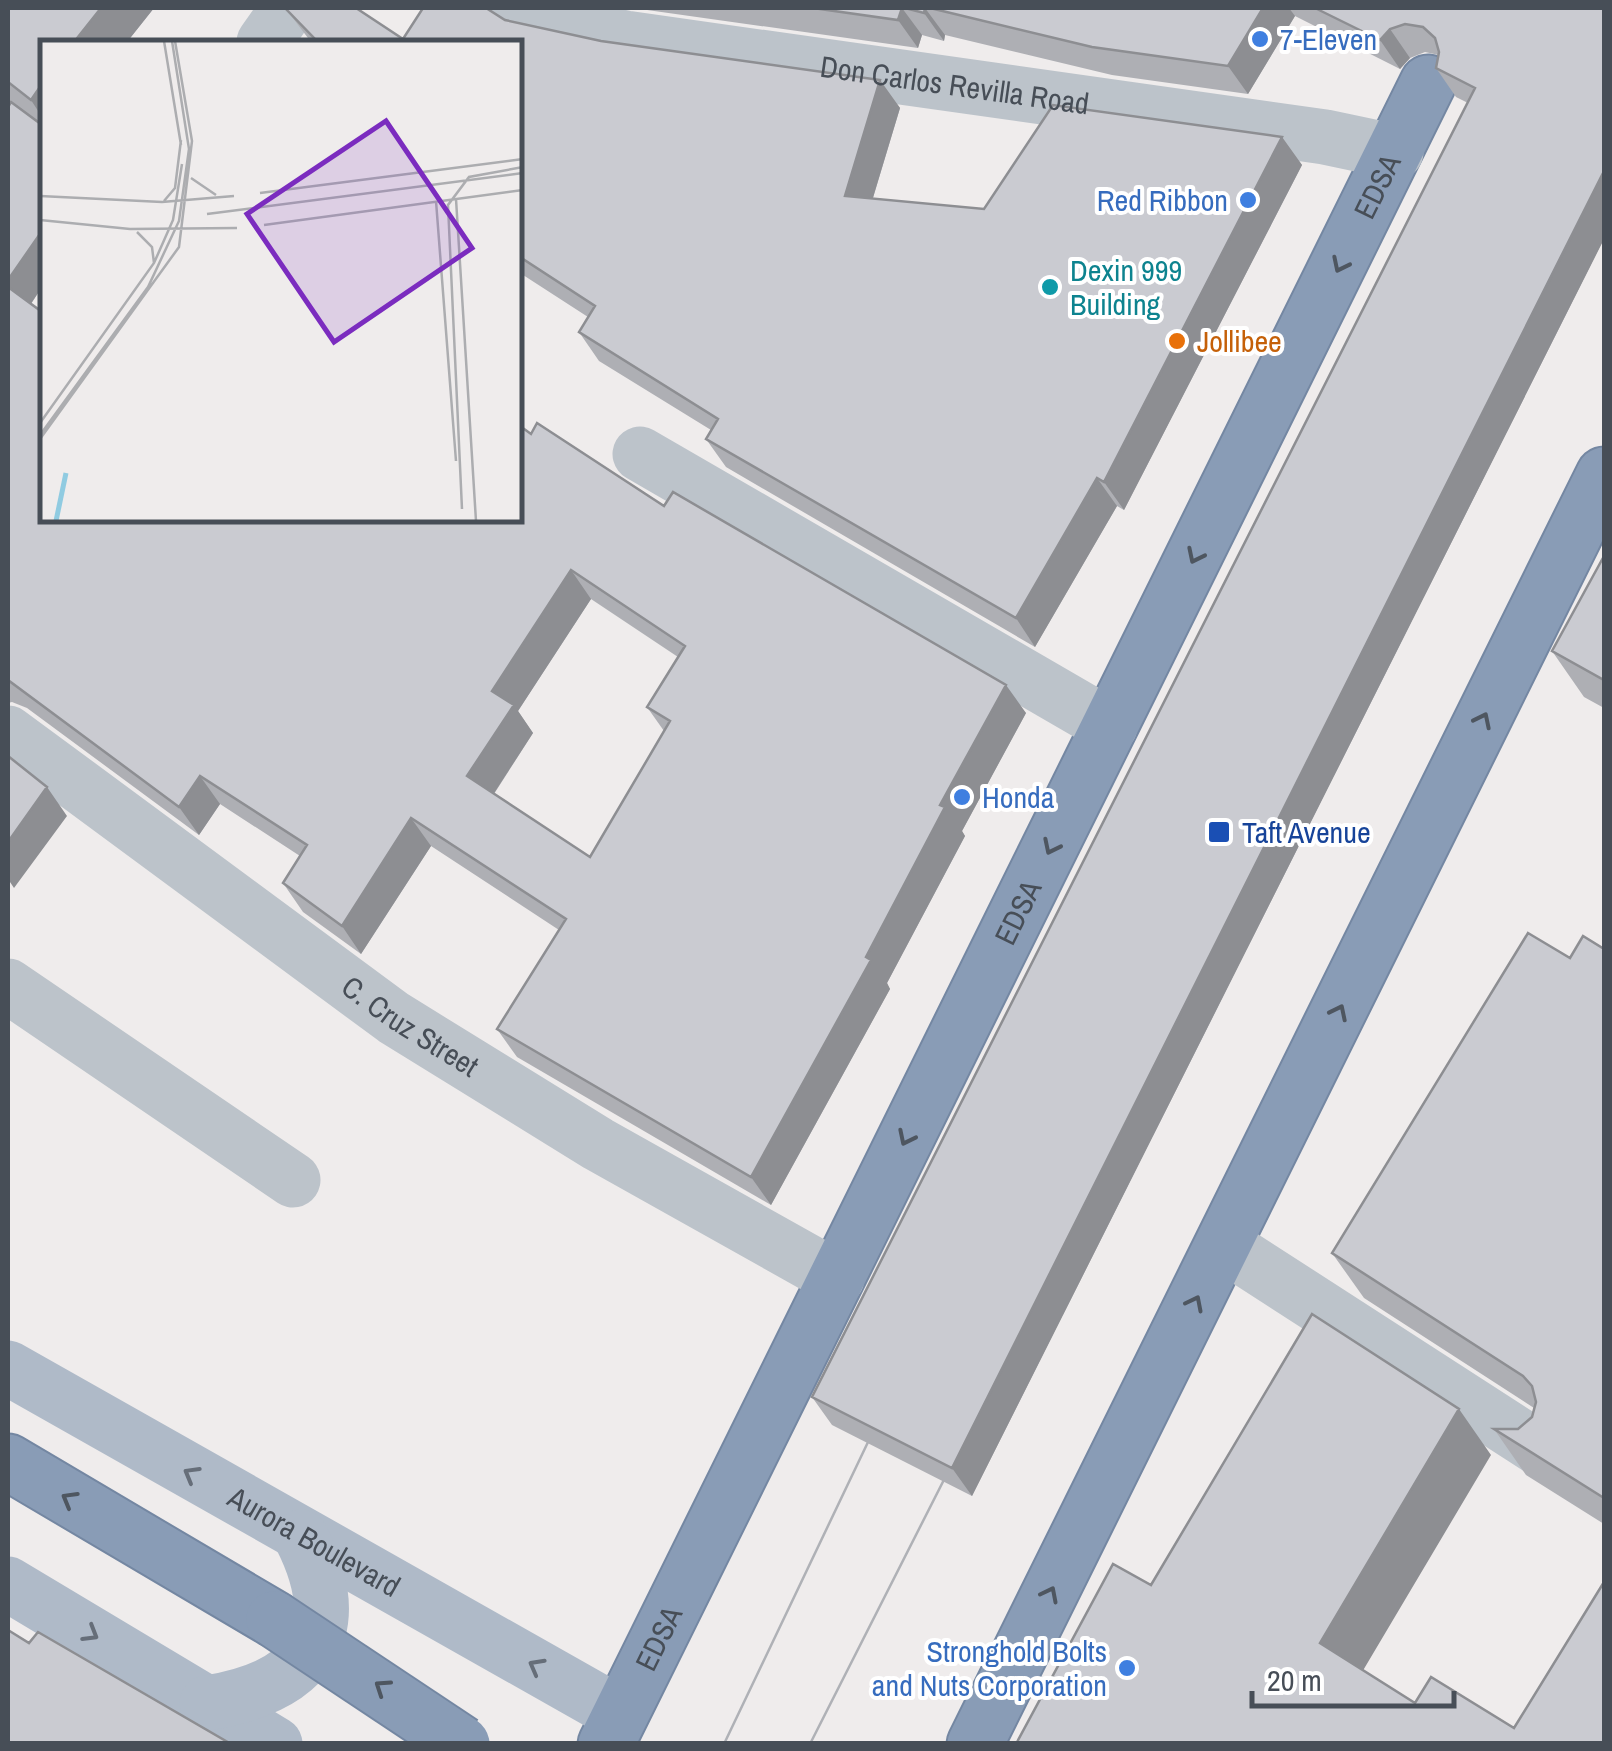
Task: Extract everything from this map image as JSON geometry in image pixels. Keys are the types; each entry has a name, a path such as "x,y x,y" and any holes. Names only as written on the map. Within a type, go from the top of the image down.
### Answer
{"highway":[{"name":"EDSA","path":"612,1734 1428,82"},
{"path":"975,1744 1604,476"},
{"path":"8,1462 274,1618 462,1744"}],"main road":[{"name":"Aurora Boulevard","path":"8,1368 301,1537 612,1734"},
{"path":"207,1703 261,1692 282,1681 304,1660 318,1632 323,1599 316,1567 301,1537"},
{"path":"8,1584 274,1744"}],"street":[{"path":"265,40 288,8"},
{"name":"Don Carlos Revilla Road","path":"514,8 531,18 625,38 1305,134 1396,152"},
{"path":"640,454 1110,726"},
{"name":"C. Cruz Street","path":"8,733 394,1018 598,1144 837,1278"},
{"path":"8,986 293,1180"},
{"path":"1224,1245 1537,1447"}],"building":[{"path":"8,8 101,8 76,40 40,40 40,87 31,100 8,82"},
{"path":"286,8 356,8 403,39 423,8 486,8 505,20 601,41 880,80 845,196 984,209 1053,105 1282,137 1104,482 1097,478 1016,618 706,439 718,419 579,332 595,306 522,258 522,40 316,40"},
{"path":"813,8 902,8 898,20"},
{"path":"930,8 1263,8 1228,66 1092,47"},
{"name":"Taft Avenue","path":"1315,8 1604,8 1604,171 952,1468 812,1397 1475,88 1436,68 1439,52 1435,38 1423,27 1405,24 1390,29 1380,40"},
{"path":"11,102 40,124 40,234 8,280"},
{"path":"8,287 40,311 40,522 522,522 522,427 531,434 537,423 664,506 673,492 1006,685 940,805 945,807 866,957 871,960 751,1177 497,1029 566,919 411,818 342,926 283,883 307,845 200,776 179,807 8,680","holes":["571,570 685,646 647,707 670,721 590,857 467,776 514,705 492,691"]},
{"path":"1604,556 1604,680 1552,651"},
{"path":"8,756 47,787 8,842"},
{"path":"1528,933 1570,958 1583,936 1604,949 1604,1498 1494,1429 1518,1429 1532,1417 1536,1402 1532,1386 1523,1376 1332,1253"},
{"path":"1312,1314 1459,1409 1320,1643 1415,1703 1431,1677 1514,1728 1604,1582 1604,1744 1016,1744 1113,1564 1151,1585"},
{"path":"8,1630 29,1643 38,1632 231,1744 8,1744"}],"tram line":[{"path":"724,1744 879,1419"},
{"path":"810,1744 955,1458"}],"place":[{"name":"7-Eleven","path":"1260,39"},
{"name":"Red Ribbon","path":"1248,200"},
{"name":"Dexin 999 Building","path":"1050,287"},
{"name":"Jollibee","path":"1177,341"},
{"name":"Honda","path":"962,797"},
{"name":"Taft Avenue","path":"1219,832"},
{"name":"Stronghold Bolts and Nuts Corporation","path":"1127,1668"}]}
